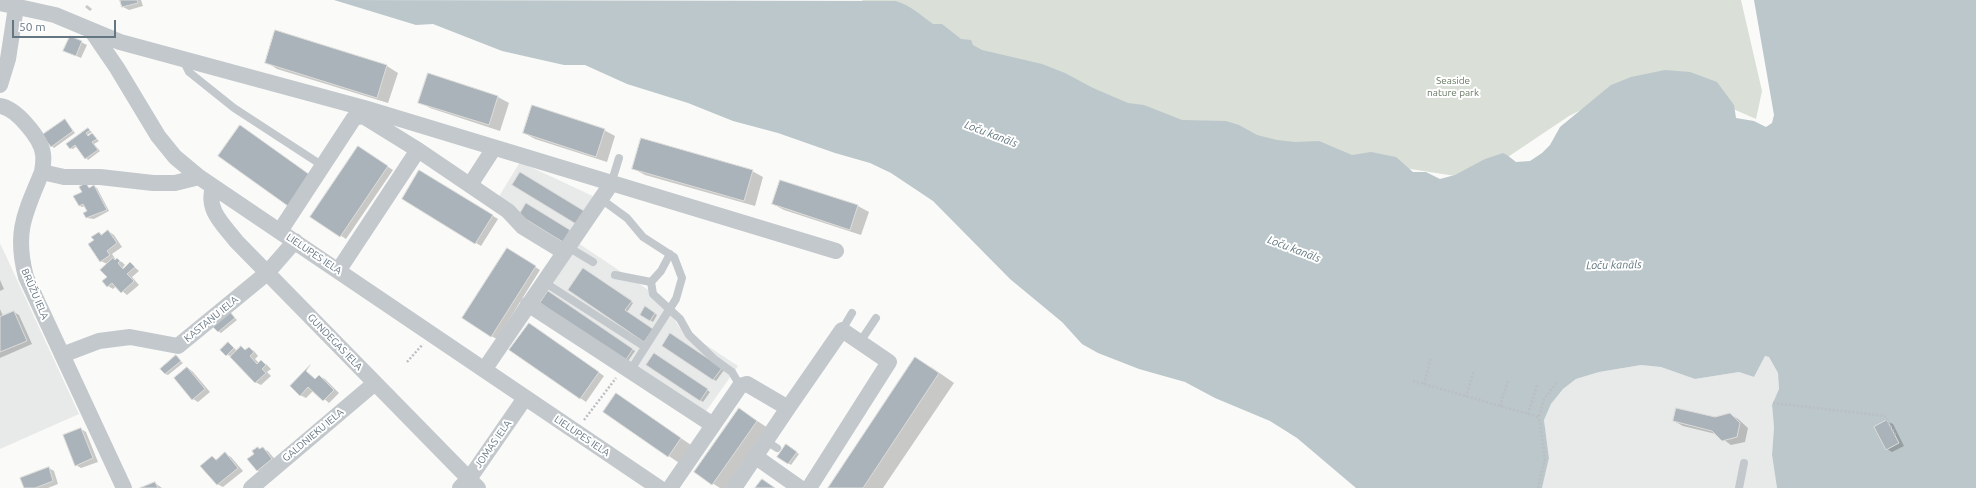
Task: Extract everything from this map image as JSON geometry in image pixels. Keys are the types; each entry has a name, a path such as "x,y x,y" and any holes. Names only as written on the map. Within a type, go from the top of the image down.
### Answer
{"street":[{"path":"0,3 55,15 120,42 494,148 836,251"},
{"path":"0,85 8,59 16,7"},
{"name":"LIELUPES IELA","path":"91,30 118,68 158,136 175,157 199,177 659,488"},
{"name":"BRŪŽU IELA","path":"0,106 14,112 27,125 40,143 43,153 42,172 21,230 20,250 26,277 124,488"},
{"path":"364,112 508,211 523,227 566,249"},
{"path":"280,231 354,118 364,112"},
{"path":"470,185 494,148"},
{"path":"338,271 418,150"},
{"path":"42,172 64,177 100,177 152,183 175,183 199,177"},
{"path":"484,370 611,184"},
{"name":"GUNDEGAS IELA","path":"213,187 210,198 212,206 236,241 375,383 469,485"},
{"name":"KASTAŅU IELA","path":"62,355 100,341 130,337 178,346 267,273 295,241"},
{"path":"528,304 713,424"},
{"path":"734,488 756,457 772,444 788,408 842,330 889,362 809,488"},
{"name":"GALDNIEKU IELA","path":"251,488 375,383"},
{"path":"670,488 740,386 747,384 788,408"},
{"name":"JOMAS IELA","path":"469,485 525,398"},
{"path":"756,457 800,488"}],"lane":[{"path":"182,59 188,72 234,108 322,166"},
{"path":"611,184 619,158"},
{"path":"601,199 627,218 643,237 674,257 682,278 676,299 670,309 645,347 627,369"},
{"path":"566,249 593,262"},
{"path":"651,282 661,271 670,254"},
{"path":"615,275 651,282"},
{"path":"544,282 645,347"},
{"path":"651,282 653,294 680,319 689,335 714,359 732,372 740,386"},
{"path":"842,330 852,312"},
{"path":"860,342 876,318"},
{"path":"1739,488 1744,463"}],"path":[{"path":"407,362 432,335"},
{"path":"1424,384 1431,357"},
{"path":"576,432 627,369"},
{"path":"1466,397 1474,370"},
{"path":"1500,406 1508,380"},
{"path":"1538,488 1545,459 1539,417 1544,399 1558,380"},
{"path":"1414,382 1539,417"},
{"path":"1528,414 1537,385"},
{"path":"1773,403 1884,416 1895,434"}],"shaded area":[{"path":"520,162 597,198 563,246 524,222 498,198"},
{"path":"0,243 79,414 0,449"},
{"path":"578,243 662,299 679,327 738,366 704,414 535,303"},
{"path":"1765,356 1769,357 1778,373 1779,389 1772,405 1774,427 1772,455 1777,488 1542,488 1549,458 1544,420 1551,404 1563,389 1576,379 1599,372 1641,365 1661,367 1695,379 1739,372 1754,377"}],"green space":[{"name":"Seaside nature park","path":"861,0 1741,0 1762,91 1756,119 1653,74 1569,116 1475,179 1177,133"}],"water":[{"name":"Loču kanāls","path":"334,0 895,1 911,8 933,24 942,24 961,39 971,40 973,45 982,50 1042,64 1065,73 1093,88 1128,103 1144,105 1182,120 1226,121 1239,125 1257,135 1277,140 1295,142 1319,141 1352,155 1371,152 1396,157 1413,172 1426,172 1440,179 1455,175 1485,159 1503,153 1516,162 1530,161 1542,153 1550,145 1560,127 1611,85 1631,77 1665,70 1690,72 1717,82 1734,105 1736,118 1754,121 1766,127 1772,123 1774,115 1754,0 1976,0 1976,488 1777,488 1772,455 1774,427 1772,405 1779,389 1778,373 1769,357 1765,356 1754,377 1739,372 1695,379 1661,367 1641,365 1599,372 1576,379 1563,389 1551,404 1544,420 1549,458 1542,488 1356,488 1297,438 1270,421 1215,398 1185,382 1139,369 1098,353 1082,344 1062,322 1010,279 933,201 891,173 870,163 835,153 778,133 733,121 688,103 627,84 585,65 564,65 502,51 433,24 416,25"}],"building":[{"path":"120,0 137,0 138,3 122,7"},
{"path":"275,30 387,65 377,98 265,63"},
{"path":"70,36 82,41 76,56 63,51"},
{"path":"428,73 498,96 489,125 418,103"},
{"path":"532,105 605,129 596,157 523,133"},
{"path":"65,119 73,131 51,147 42,135"},
{"path":"240,125 310,175 288,206 218,156"},
{"path":"88,128 90,130 86,133 88,136 92,133 97,139 92,142 98,150 85,159 75,145 70,149 66,144"},
{"path":"641,138 753,170 744,201 632,169"},
{"path":"358,146 388,166 340,237 310,217"},
{"path":"419,170 493,215 475,244 402,199"},
{"path":"520,172 584,211 576,224 512,185"},
{"path":"780,180 858,205 850,230 772,204"},
{"path":"86,183 89,188 94,185 107,210 86,218 83,213 87,211 83,204 79,206 73,196 82,192 79,187"},
{"path":"526,203 570,230 563,242 519,215"},
{"path":"108,230 117,243 107,251 110,255 100,262 88,244 94,240 91,237 99,232 101,235"},
{"path":"507,248 536,266 491,337 462,318"},
{"path":"113,258 115,260 117,258 120,261 118,263 123,269 130,262 135,267 127,274 134,281 121,293 112,283 107,287 102,281 107,277 100,270"},
{"path":"583,268 632,301 625,310 653,329 644,342 568,290"},
{"path":"548,291 633,349 625,361 540,303"},
{"path":"645,306 655,313 650,321 640,315"},
{"path":"14,311 27,341 0,352 0,317"},
{"path":"230,312 235,318 218,332 212,326"},
{"path":"529,323 599,372 580,399 509,350"},
{"path":"670,333 722,368 713,380 662,346"},
{"path":"228,342 234,348 226,356 220,350"},
{"path":"241,346 245,350 249,347 254,352 250,356 257,364 261,360 266,365 262,369 266,373 255,383 230,357"},
{"path":"654,353 708,389 700,401 646,365"},
{"path":"176,355 181,361 165,374 160,369"},
{"path":"915,357 939,373 863,488 828,488"},
{"path":"310,365 306,371 315,379 319,375 334,390 323,401 308,387 300,396 290,386"},
{"path":"187,367 205,389 192,400 174,378"},
{"path":"616,393 681,438 668,457 603,412"},
{"path":"739,408 757,421 712,485 694,472"},
{"path":"1676,408 1715,417 1730,413 1740,423 1737,437 1722,441 1712,431 1673,421"},
{"path":"1887,420 1899,443 1886,450 1874,427"},
{"path":"81,428 93,458 75,466 63,435"},
{"path":"786,444 797,452 788,464 777,457"},
{"path":"258,447 259,449 263,447 272,459 257,471 247,459 254,454 252,451"},
{"path":"225,452 238,468 217,485 200,466 212,456 216,460"},
{"path":"49,467 53,481 35,488 24,488 20,478"},
{"path":"762,479 775,488 755,488"},
{"path":"155,482 158,488 140,488"}]}
